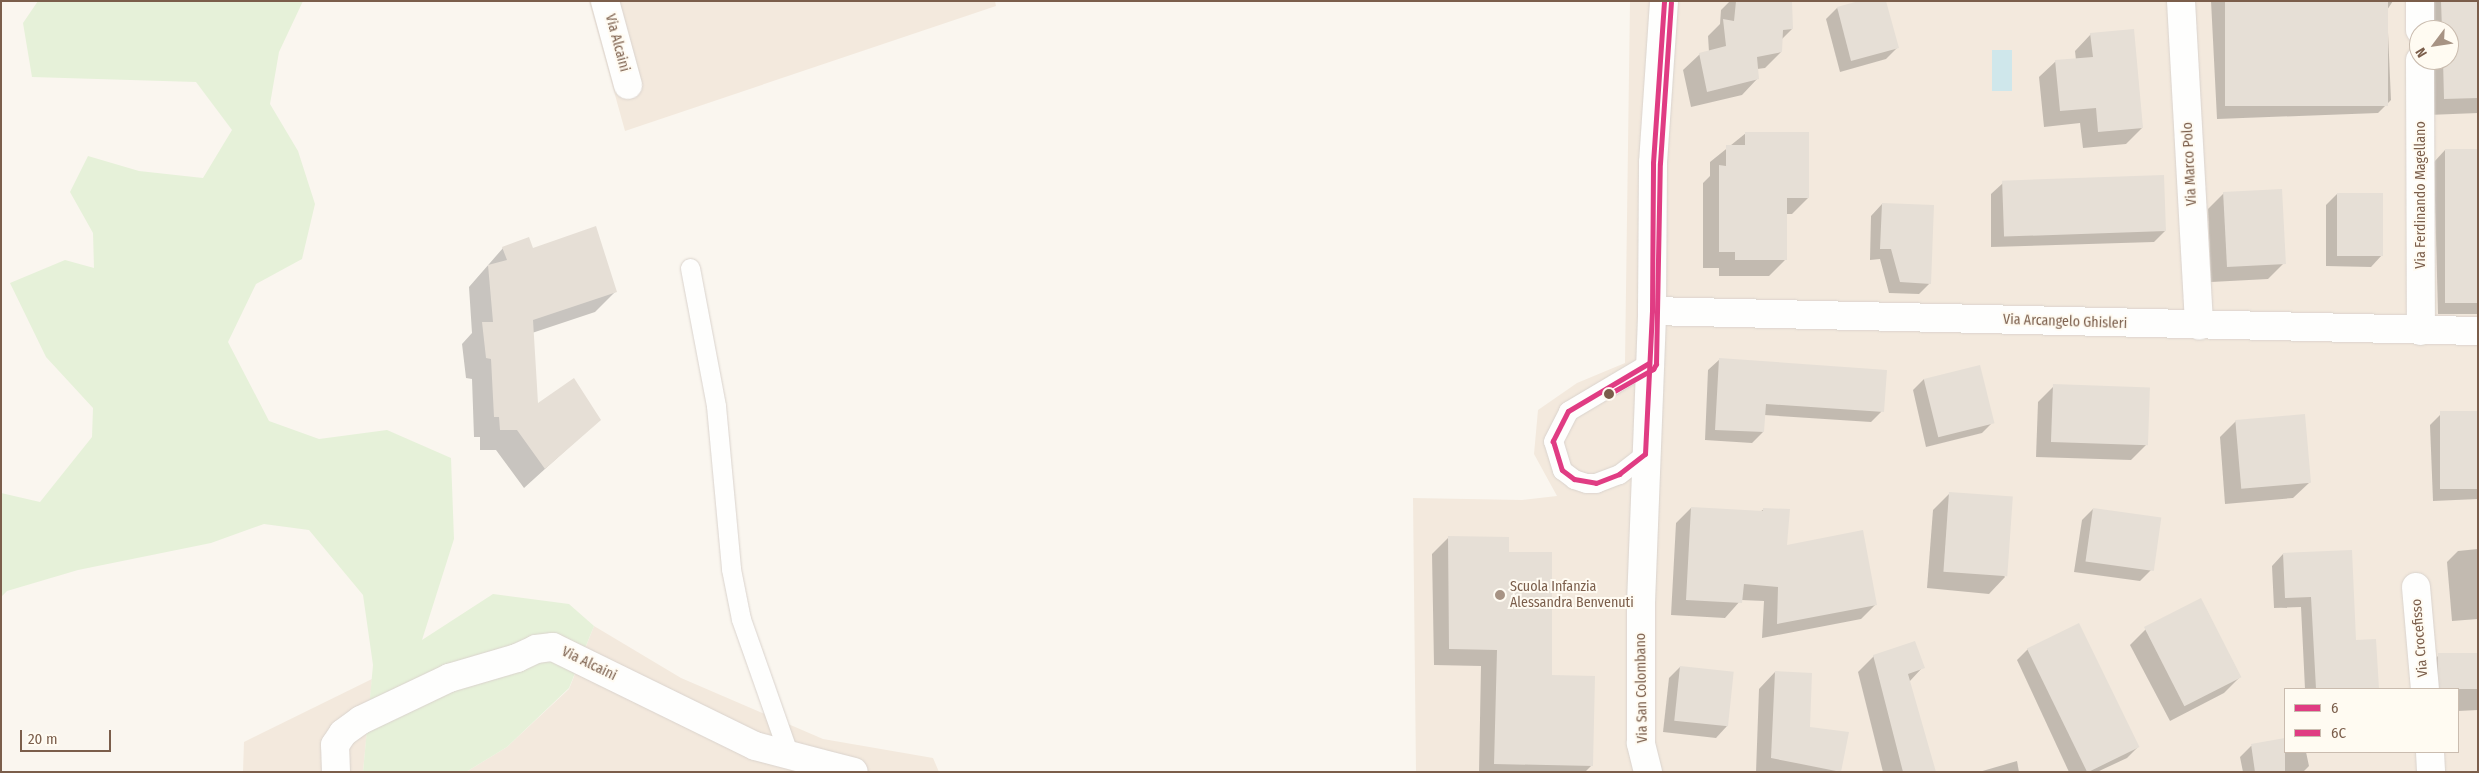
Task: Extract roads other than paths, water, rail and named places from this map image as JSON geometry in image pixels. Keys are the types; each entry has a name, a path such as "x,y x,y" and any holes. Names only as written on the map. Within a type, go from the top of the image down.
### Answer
{"street":[{"name":"Via Alcaini","path":"605,1 628,85"},
{"name":"Via San Colombano","path":"1648,772 1641,743 1645,454 1652,311 1653,164 1664,1"},
{"name":"Via Marco Polo","path":"2181,1 2199,326"},
{"path":"2420,1 2420,20"},
{"name":"Via Ferdinando Magellano","path":"2420,70 2421,330"},
{"name":"Via Arcangelo Ghisleri","path":"1652,311 2199,326 2478,331"},
{"name":"Via Crocefisso","path":"2416,587 2424,688"},
{"name":"Via Alcaini","path":"336,772 335,745 343,733 361,720 449,678 554,647 755,746 854,772"},
{"path":"2430,753 2431,772"}],"lane":[{"path":"690,268 716,406 731,569 741,619 789,755"},
{"path":"1645,454 1619,474 1596,483 1586,483 1574,479 1562,470 1553,441 1568,410 1649,363"}],"water":[{"path":"1992,50 2012,50 2012,91 1992,91"}],"place":[{"name":"Scuola Infanzia Alessandra Benvenuti","path":"1500,595"}]}
